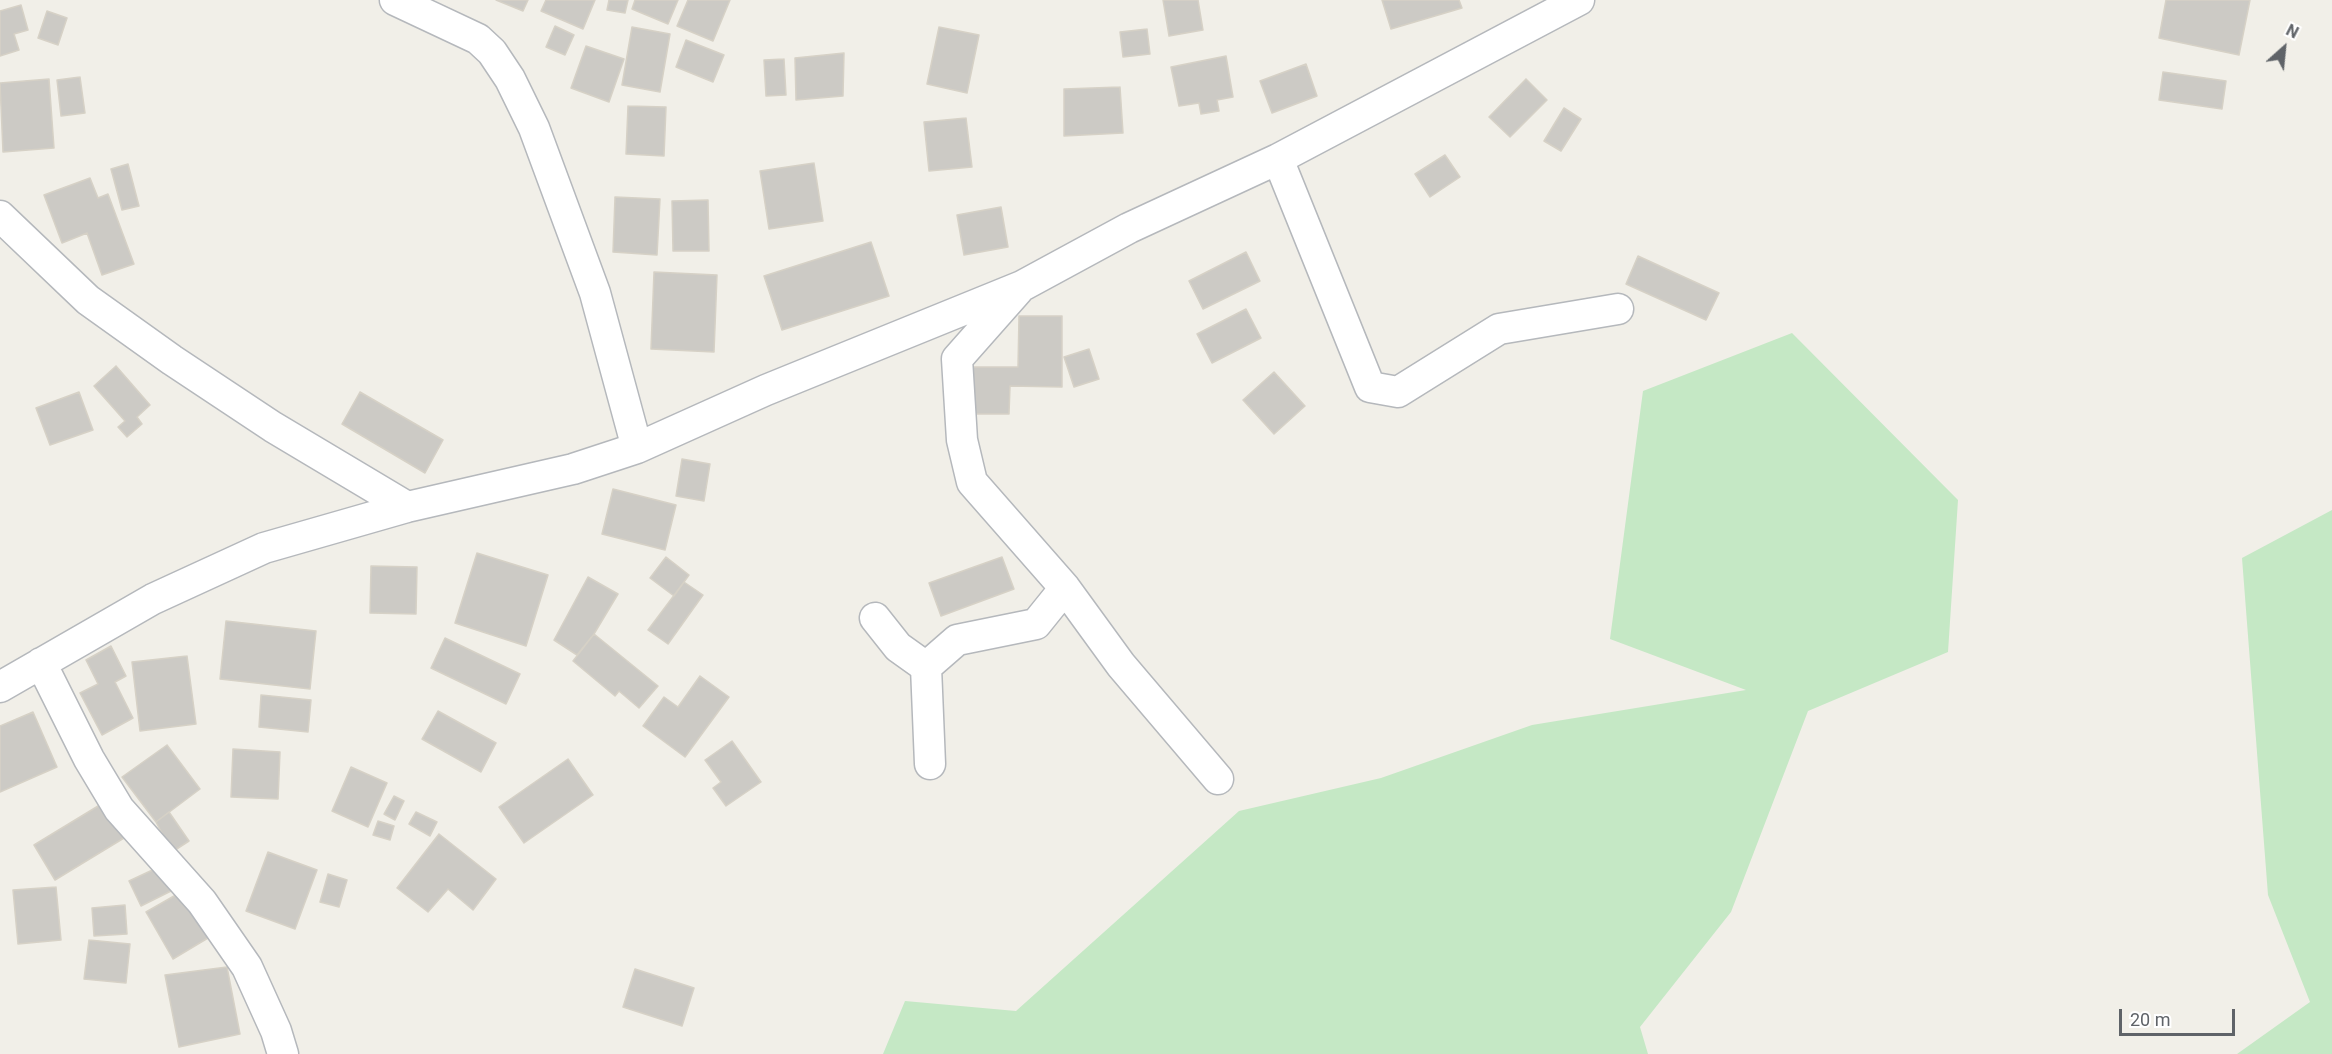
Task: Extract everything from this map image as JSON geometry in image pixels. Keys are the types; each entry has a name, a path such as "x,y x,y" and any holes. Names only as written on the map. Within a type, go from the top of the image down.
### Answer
{"street":[{"path":"395,0 478,39 492,52 510,79 534,128 596,292 637,448"},
{"path":"0,687 153,599 264,548 406,507 573,469 637,448 766,390 1022,286 1129,228 1278,159 1579,0"},
{"path":"1278,159 1370,387 1398,393 1498,329 1618,309"},
{"path":"0,217 98,307 273,427 406,507"},
{"path":"1022,286 957,358 962,440 972,482 1065,588 1121,664 1218,779"},
{"path":"926,667 957,640 1036,624 1065,588"},
{"path":"875,618 898,647 926,667"},
{"path":"41,663 89,759 119,809 202,902 247,967 276,1031 283,1054"},
{"path":"926,667 930,764"}],"green space":[{"path":"1792,333 1958,500 1948,652 1808,711 1731,912 1640,1027 1648,1054 883,1054 905,1001 1016,1011 1239,811 1381,778 1532,725 1746,690 1610,639 1643,391"},
{"path":"2332,510 2332,1054 2237,1054 2310,1002 2268,895 2242,558"}],"building":[{"path":"496,0 528,0 523,11"},
{"path":"546,0 595,0 583,29 541,11"},
{"path":"609,0 628,0 625,13 607,10"},
{"path":"635,0 678,0 668,24 632,9"},
{"path":"688,0 730,0 713,41 677,26"},
{"path":"1163,0 1198,0 1203,30 1169,36"},
{"path":"1382,0 1459,0 1462,8 1391,29"},
{"path":"2166,0 2250,0 2239,55 2159,38"},
{"path":"21,5 28,30 14,34 19,50 0,56 0,11"},
{"path":"47,11 67,18 58,45 38,38"},
{"path":"555,26 574,35 565,55 546,47"},
{"path":"632,27 670,34 660,92 622,85"},
{"path":"939,27 979,35 967,93 927,84"},
{"path":"1147,29 1150,54 1123,57 1120,32"},
{"path":"686,40 724,55 713,82 676,67"},
{"path":"586,46 624,59 609,102 571,88"},
{"path":"844,53 843,96 796,100 795,58"},
{"path":"1226,56 1233,97 1217,100 1219,111 1201,114 1199,103 1179,106 1171,67"},
{"path":"784,59 786,95 766,96 764,60"},
{"path":"1306,64 1317,96 1272,113 1260,81"},
{"path":"2163,72 2226,81 2222,109 2159,100"},
{"path":"80,77 85,113 61,116 57,80"},
{"path":"49,79 54,148 3,152 0,83"},
{"path":"1526,79 1547,100 1510,137 1489,117"},
{"path":"1120,87 1123,133 1064,136 1064,89"},
{"path":"628,106 666,107 664,156 626,154"},
{"path":"1564,108 1581,119 1561,151 1544,141"},
{"path":"966,118 972,167 929,171 924,122"},
{"path":"1445,155 1460,177 1430,197 1415,174"},
{"path":"814,163 823,221 769,229 760,171"},
{"path":"128,164 139,206 122,210 111,169"},
{"path":"90,178 98,198 108,194 134,264 102,275 87,233 62,243 44,195"},
{"path":"615,197 660,199 657,255 613,252"},
{"path":"708,200 709,251 673,251 672,201"},
{"path":"1001,207 1008,247 964,255 957,215"},
{"path":"871,242 889,296 782,330 764,276"},
{"path":"1246,252 1260,281 1203,309 1189,281"},
{"path":"1638,256 1719,293 1706,320 1626,284"},
{"path":"654,272 717,275 714,352 651,349"},
{"path":"1246,309 1261,338 1212,363 1197,334"},
{"path":"1019,316 1062,316 1062,387 1010,386 1009,414 969,414 969,367 1018,367"},
{"path":"1089,349 1099,379 1074,387 1064,357"},
{"path":"116,366 150,405 137,417 142,424 127,437 118,427 125,421 94,386"},
{"path":"1274,372 1305,406 1274,434 1243,400"},
{"path":"79,392 93,430 50,445 36,408"},
{"path":"360,392 443,440 425,473 342,424"},
{"path":"682,459 710,464 704,501 676,496"},
{"path":"613,489 676,505 665,550 602,534"},
{"path":"477,553 548,575 526,646 455,623"},
{"path":"666,557 689,575 674,596 650,578"},
{"path":"1002,557 1014,589 941,616 929,583"},
{"path":"371,566 417,567 416,614 370,613"},
{"path":"588,577 618,594 594,634 577,655 554,640"},
{"path":"684,582 703,595 668,644 648,630"},
{"path":"226,621 316,631 310,689 220,679"},
{"path":"594,634 658,686 639,708 619,691 615,696 573,661"},
{"path":"445,638 520,674 506,704 431,668"},
{"path":"111,646 126,676 115,682 133,718 102,735 80,693 98,684 86,660"},
{"path":"187,656 196,724 140,731 132,662"},
{"path":"700,676 729,697 685,757 643,726 664,697 678,707"},
{"path":"261,695 311,700 308,732 259,727"},
{"path":"438,711 496,743 481,772 422,739"},
{"path":"33,712 57,767 0,792 0,726"},
{"path":"732,741 761,782 726,806 713,788 721,782 705,760"},
{"path":"167,745 200,789 156,822 122,777"},
{"path":"233,749 280,752 278,799 231,797"},
{"path":"568,759 593,795 524,843 499,807"},
{"path":"351,767 387,783 368,827 332,811"},
{"path":"394,796 404,801 395,820 384,814"},
{"path":"103,803 124,838 55,880 34,845"},
{"path":"169,812 189,841 172,852 156,822"},
{"path":"416,812 437,822 430,836 409,824"},
{"path":"378,821 394,826 390,840 373,835"},
{"path":"439,834 496,879 473,910 448,889 428,912 397,888"},
{"path":"268,852 317,870 295,929 246,911"},
{"path":"161,866 173,890 141,906 129,881"},
{"path":"328,874 347,880 339,907 320,902"},
{"path":"56,887 61,940 18,944 13,890"},
{"path":"181,892 208,938 173,959 146,912"},
{"path":"125,905 127,934 94,936 92,908"},
{"path":"89,940 130,944 126,983 84,979"},
{"path":"227,967 240,1034 179,1047 165,975"},
{"path":"635,969 694,988 682,1026 623,1007"}]}
